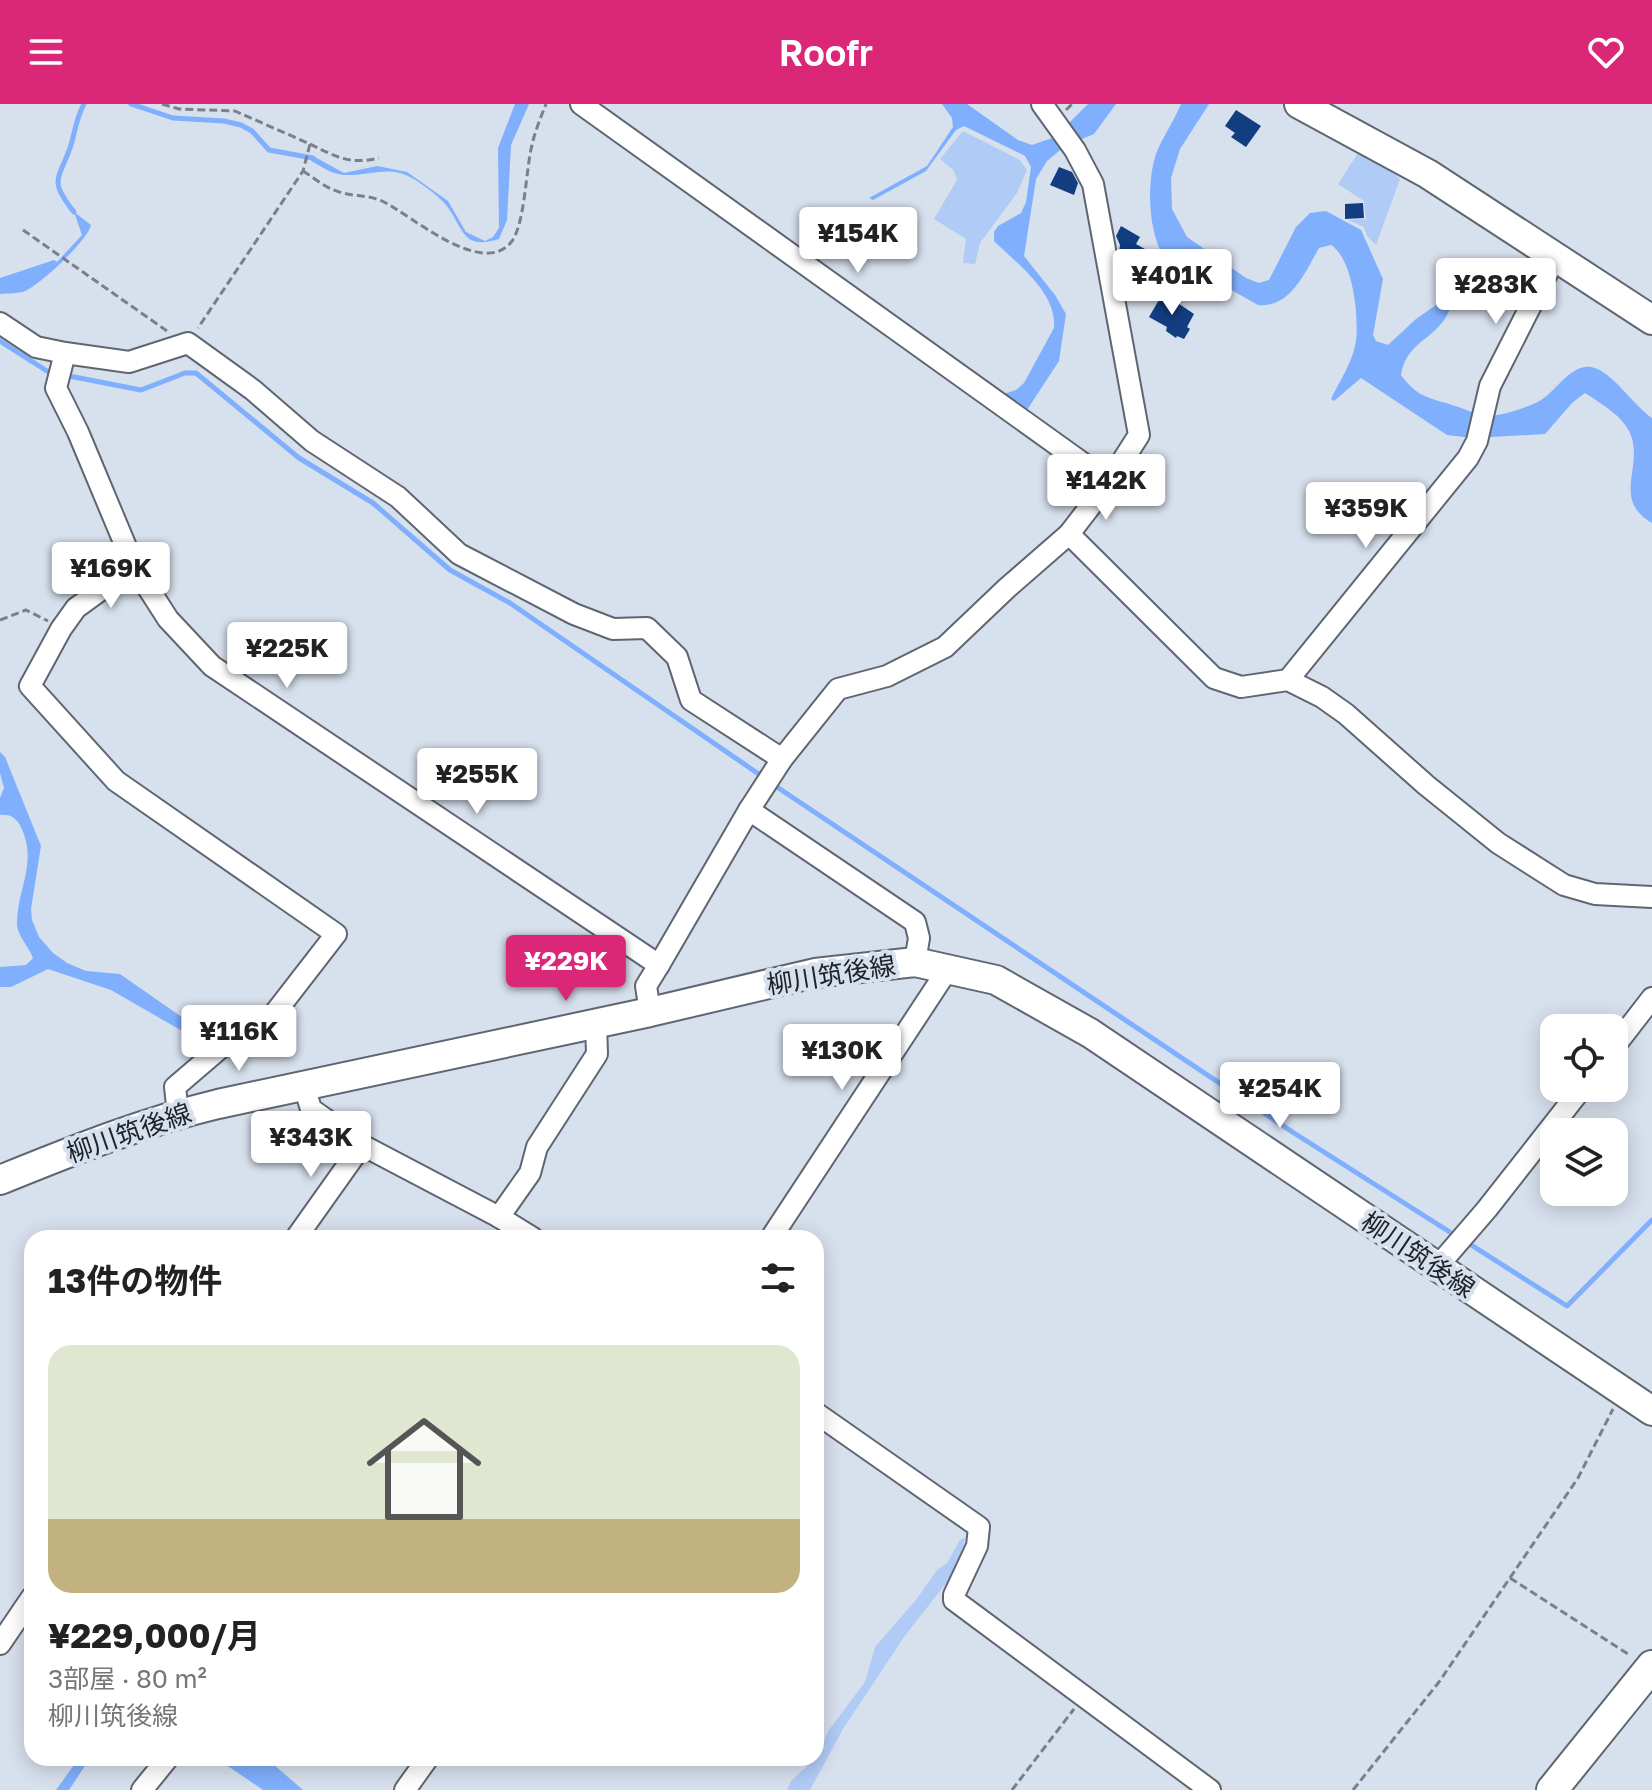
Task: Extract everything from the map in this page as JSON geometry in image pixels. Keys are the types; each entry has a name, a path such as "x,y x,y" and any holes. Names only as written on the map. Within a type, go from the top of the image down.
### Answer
{"main road":[{"path":"1299,104 1428,174 1652,320"},
{"name":"柳川筑後線","path":"0,1180 93,1143 218,1104 650,1012 815,973 915,962 996,980 1090,1033 1652,1411"},
{"path":"1552,1790 1651,1667"}],"street":[{"path":"581,104 1109,482"},
{"path":"650,1012 646,986 749,810 782,759 838,689 887,676 945,647 1069,534 1109,482 1139,435 1093,184 1075,150 1042,104"},
{"path":"1288,680 1468,458 1477,441 1490,386 1556,256"},
{"path":"0,323 36,347 129,362 183,345 253,390 312,441 398,497 459,554 574,614 613,629 647,628 677,657 691,700 782,759"},
{"path":"65,353 56,388 78,432 134,566 168,619 212,666 659,965"},
{"path":"1069,534 1214,678 1241,687 1288,680 1322,697 1346,714 1498,843 1564,885 1595,894 1652,897"},
{"path":"134,566 76,608 30,686 116,781 336,934 264,1027 238,1033 175,1087 178,1114"},
{"path":"749,810 915,922 919,938 915,962"},
{"path":"776,1230 948,969"},
{"path":"1628,1029 1652,998"},
{"path":"499,1217 530,1173 537,1147 597,1054 596,1023"},
{"path":"304,1086 311,1109 362,1145 520,1230"},
{"path":"1437,1267 1571,1102"},
{"path":"302,1230 362,1145"},
{"path":"824,1419 979,1527 977,1546 954,1600 1210,1790"},
{"path":"0,1644 24,1610"},
{"path":"142,1790 162,1766"},
{"path":"405,1790 422,1766"}],"path":[{"path":"162,104 179,109 235,111 346,161 379,158"},
{"path":"303,171 335,191 366,195 383,201 449,244 466,250 502,250 513,240 520,217 532,144 546,104"},
{"path":"23,230 165,328 183,345 303,171 310,144"},
{"path":"0,620 26,610 61,629"},
{"path":"1353,1790 1439,1682 1578,1478 1621,1391"},
{"path":"1510,1578 1651,1667"},
{"path":"1012,1790 1084,1696"}],"shaded area":[{"path":"963,131 1020,160 1027,170 1017,193 980,243 975,264 963,263 966,239 934,219 957,180 954,171 940,159"},
{"path":"1358,153 1400,179 1376,245 1367,236 1364,227 1348,220 1366,219 1364,201 1338,184"},
{"path":"965,1538 954,1573 904,1637 843,1729 824,1764 824,1741 865,1682 875,1647 916,1600 937,1570 947,1563 960,1540"},
{"path":"807,1766 823,1766 810,1790 787,1790 791,1781"}],"water":[{"path":"515,104 529,104 511,145 507,220 499,239 479,242 467,237 442,201 407,176 390,171 341,175 311,161 313,156 344,173 377,166 407,172 448,201 466,232 485,241 493,237 499,228 498,148"},
{"path":"942,104 967,104 1018,140 1032,145 1055,137 1088,104 1116,104 1094,134 1065,146 1047,161 1036,179 1024,256 1066,314 1059,361 1025,413 998,396 1016,390 1024,383 1054,328 1053,315 1049,302 1034,280 994,241 994,232 998,226 1021,213 1026,202 1031,167 1025,156 964,126 956,130 926,171 873,200 869,198 927,166 953,127 952,118"},
{"path":"1181,104 1209,104 1180,149 1171,178 1172,209 1187,237 1246,278 1259,283 1269,280 1296,227 1310,213 1326,211 1361,230 1383,279 1373,335 1376,341 1388,345 1416,319 1446,298 1451,306 1446,317 1416,346 1404,363 1401,375 1423,395 1474,413 1493,416 1523,408 1547,396 1577,370 1591,367 1599,370 1652,418 1652,523 1640,514 1633,503 1631,480 1634,456 1629,431 1616,415 1585,393 1545,434 1473,438 1447,435 1361,378 1334,401 1331,399 1352,357 1357,330 1349,275 1339,252 1331,245 1319,248 1296,287 1279,301 1270,304 1258,305 1189,266 1167,262 1153,225 1151,180 1156,154"},
{"path":"74,212 91,225 73,251 32,287 22,292 0,294 0,278 54,260 57,262 82,235"},
{"path":"0,752 5,757 41,846 31,909 39,937 67,963 86,971 120,974 196,1027 242,1049 236,1062 111,990 48,969 11,987 0,987 0,967 26,965 33,958 17,924 28,851 18,822 12,817 0,815 0,798 4,788"},
{"path":"73,1766 85,1766 69,1790 56,1790"},
{"path":"228,1766 275,1766 303,1790 263,1790"}],"building":[{"path":"1236,110 1261,126 1246,147 1231,137 1235,133 1225,126"},
{"path":"1059,167 1072,172 1078,183 1074,195 1050,185"},
{"path":"1363,203 1364,218 1345,219 1345,204"},
{"path":"1121,226 1140,237 1136,244 1152,253 1149,260 1158,266 1145,291 1133,283 1139,270 1120,260 1122,255 1116,236"},
{"path":"1163,293 1194,314 1184,339 1176,338 1166,331 1167,327 1149,317"}],"waterway":[{"path":"74,212 61,193 58,180 84,104"},
{"path":"131,104 173,118 241,125 252,131 269,150 313,158"},
{"path":"0,341 54,373"},
{"path":"64,375 141,390 185,373 196,373 299,458 373,503 450,570 510,603 763,777"},
{"path":"771,783 1294,1133 1456,1236"},
{"path":"1465,1241 1567,1306 1652,1220"}]}
